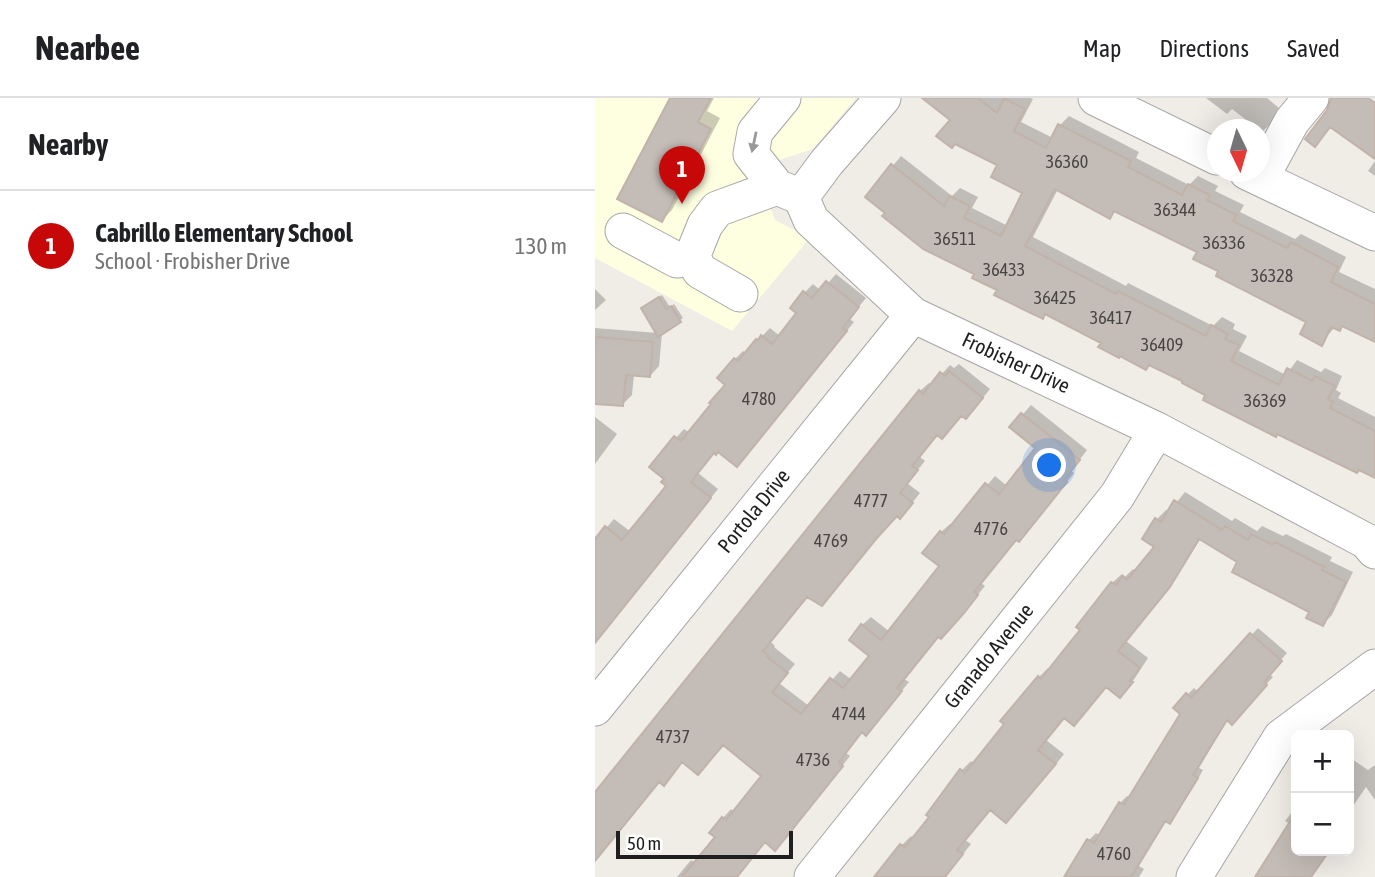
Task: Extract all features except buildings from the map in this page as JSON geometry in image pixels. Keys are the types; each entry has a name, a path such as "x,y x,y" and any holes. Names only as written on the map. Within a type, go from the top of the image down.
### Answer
{"street":[{"name":"Frobisher Drive","path":"783,98 755,132 751,154 789,192 811,220 913,315 1157,430 1366,541 1375,551"},
{"path":"1270,152 1311,98"},
{"path":"1101,99 1207,153"},
{"path":"692,257 705,225 717,209 789,192 827,162 870,102"},
{"path":"1269,182 1374,231"},
{"path":"623,231 677,260 692,257"},
{"path":"692,257 700,271 740,294"},
{"name":"Portola Drive","path":"595,708 913,315"},
{"name":"Granado Avenue","path":"812,877 1117,495 1157,430"},
{"path":"1193,877 1282,737 1375,667"}],"shaded area":[{"path":"595,98 856,98 813,149 776,161 763,189 775,220 810,238 732,331 595,258"}],"place":[{"name":"Cabrillo Elementary School","path":"682,204"}]}
